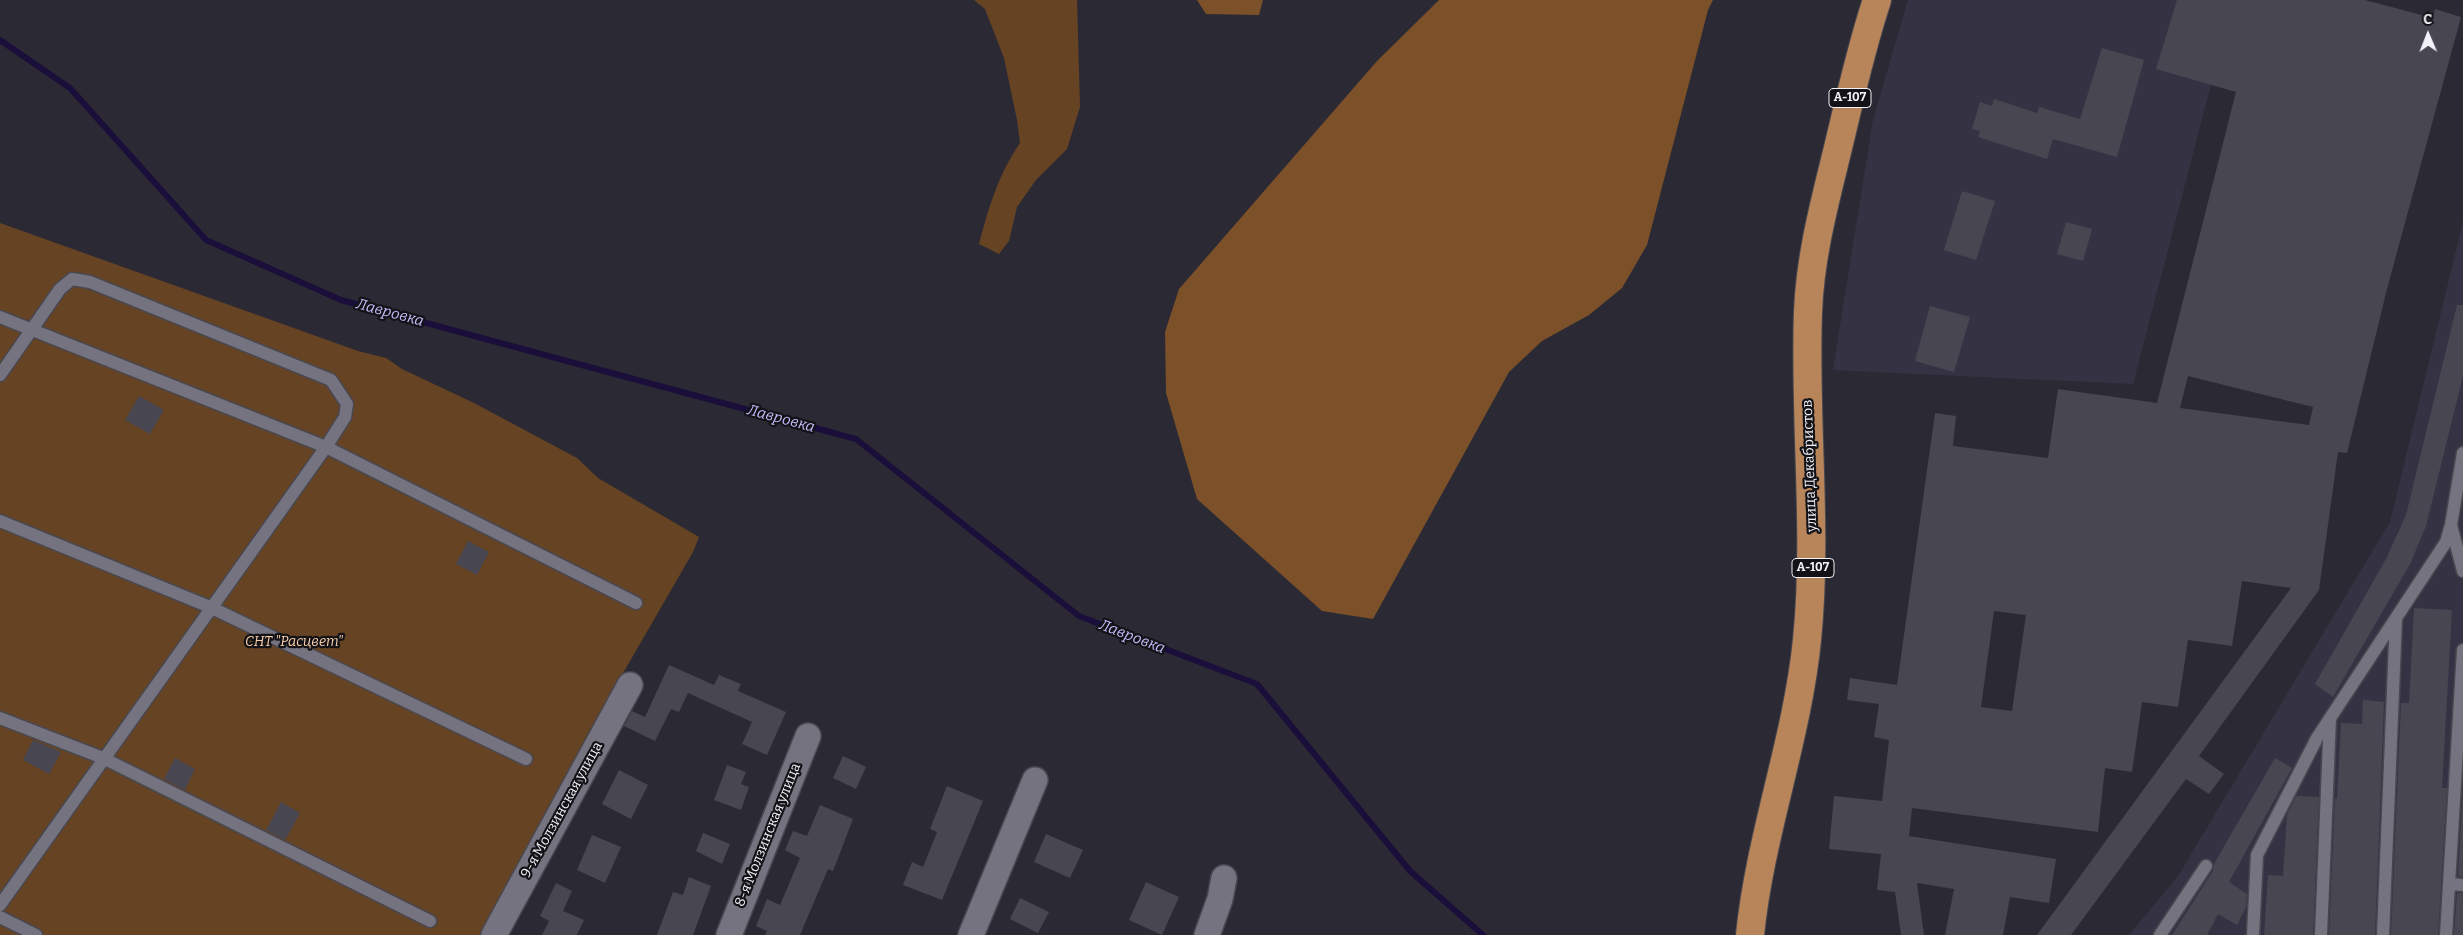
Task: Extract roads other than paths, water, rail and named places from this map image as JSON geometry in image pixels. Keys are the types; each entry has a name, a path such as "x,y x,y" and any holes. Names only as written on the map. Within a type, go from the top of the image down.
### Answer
{"highway":[{"name":"улица Декабристов","path":"1750,935 1754,896 1771,814 1796,713 1807,642 1813,565 1808,386 1808,309 1816,251 1866,34 1877,0"}],"street":[{"name":"9-я Молзинская улица","path":"494,935 630,685"},
{"name":"8-я Молзинская улица","path":"729,935 808,736"},
{"path":"971,935 1035,780"},
{"path":"1207,935 1220,899 1224,878"}],"lane":[{"path":"0,375 60,289 72,278 90,282 331,380 347,404 345,417 326,447 210,607 0,905"},
{"path":"0,317 326,447 636,603"},
{"path":"2252,935 2257,855 2317,738 2446,542 2451,525 2463,454"},
{"path":"0,521 210,607 526,759"},
{"path":"2451,525 2463,570"},
{"path":"2383,935 2396,618"},
{"path":"2446,935 2463,650"},
{"path":"0,718 103,758 430,921"},
{"path":"2321,935 2330,718"},
{"path":"2160,935 2206,866"},
{"path":"2449,884 2463,885"},
{"path":"0,917 36,935"}],"waterway":[{"name":"Лавровка","path":"0,40 70,88 206,240 341,300 856,439 1079,616 1257,684 1410,871 1483,935"}],"park label":[{"name":"СНТ \"Расцвет\"","path":"294,642"}]}
